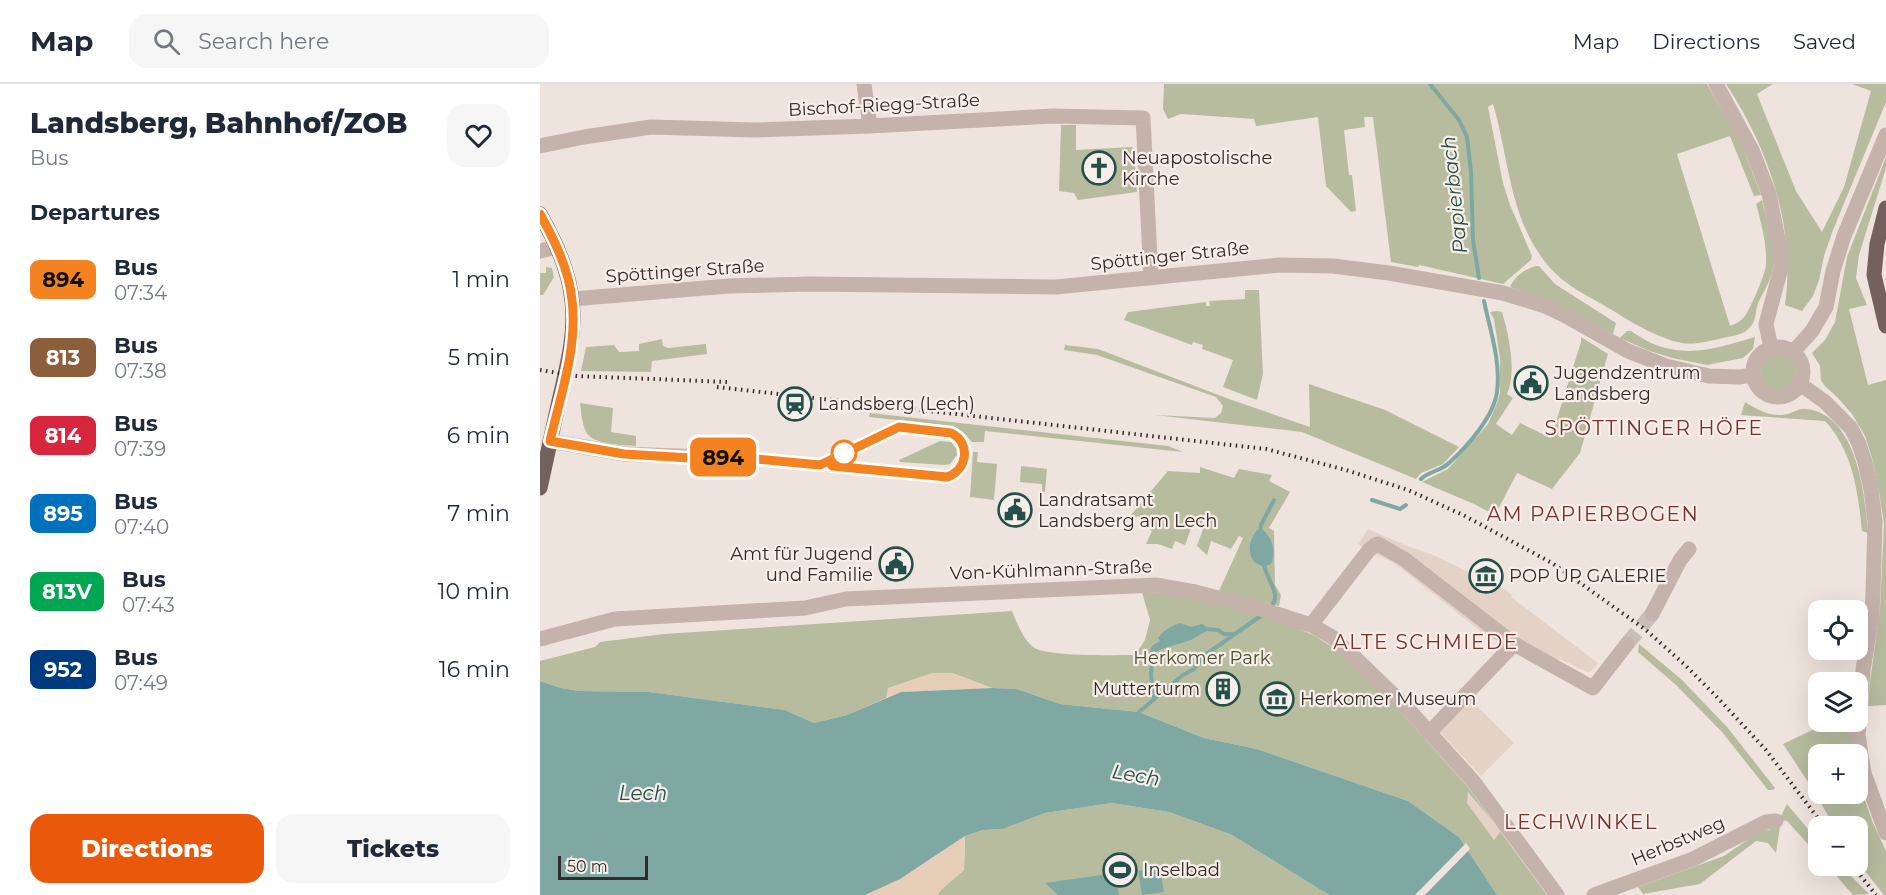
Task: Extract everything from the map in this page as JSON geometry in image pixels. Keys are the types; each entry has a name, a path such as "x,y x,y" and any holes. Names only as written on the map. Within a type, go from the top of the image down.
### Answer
{"main road":[{"path":"1886,208 1877,244 1874,275 1886,326"},
{"path":"540,214 566,270 572,299 573,323 569,357 540,488"}],"street":[{"path":"864,84 870,126"},
{"path":"1716,84 1752,150 1769,194 1780,249 1781,268 1766,324 1771,348"},
{"name":"Bischof-Riegg-Straße","path":"540,146 651,127 754,130 1053,116 1143,118 1151,278"},
{"path":"1792,352 1812,331 1826,307 1833,271 1844,236 1886,135"},
{"path":"540,251 556,247"},
{"name":"Spöttinger Straße","path":"572,299 729,286 816,284 1056,287 1280,265 1333,266 1487,289 1545,306 1628,351 1666,366 1709,376 1753,375"},
{"path":"1782,347 1792,352 1802,366 1800,384 1792,394 1786,396 1767,395 1757,387 1753,375 1753,366 1757,358 1771,348 1782,347"},
{"path":"1800,384 1825,402 1851,428 1862,453 1871,489 1875,521 1872,603 1863,670 1858,735 1863,773 1886,833"},
{"path":"550,441 624,454 706,457"},
{"path":"1311,625 1372,547 1381,545 1404,559 1514,644 1593,688 1627,644"},
{"path":"1652,614 1680,560 1689,549"},
{"name":"Von-Kühlmann-Straße","path":"540,639 615,619 805,608 846,599 1145,585 1195,592 1269,611 1311,625 1332,637 1366,667 1473,781 1557,895"},
{"name":"Von-Kühlmann-Straße","path":"540,631 552,634 567,632"},
{"path":"1429,733 1514,644"},
{"name":"Herbstweg","path":"1594,895 1694,859 1766,822 1776,821"}],"green space":[{"path":"1164,84 1707,84 1742,145 1761,195 1754,196 1730,136 1677,154 1730,326 1745,316 1758,290 1765,268 1765,241 1756,204 1762,200 1773,247 1772,273 1758,304 1753,323 1748,329 1734,336 1697,343 1682,343 1655,334 1585,295 1553,271 1534,245 1524,226 1517,206 1493,104 1488,107 1503,183 1532,256 1531,260 1503,284 1419,265 1418,267 1391,262 1373,117 1364,117 1365,127 1344,130 1356,211 1351,212 1326,186 1318,117 1256,126 1254,119 1181,114 1168,119 1163,109"},
{"path":"1726,84 1773,84 1757,94 1796,191 1822,232 1844,187 1871,91 1852,84 1886,84 1886,102 1833,230 1813,296 1802,311 1785,305 1786,247 1783,218 1776,190 1755,135"},
{"path":"1061,125 1076,125 1076,150 1132,147 1137,192 1078,200 1074,193 1059,191"},
{"path":"1886,157 1886,168 1859,255 1856,278 1867,305 1849,309 1868,385 1886,380 1886,705 1868,706 1880,609 1884,523 1872,458 1865,436 1852,414 1821,380 1820,366 1812,353 1825,340 1835,322 1847,257"},
{"path":"1539,266 1555,284 1616,323 1613,334 1561,306 1510,287 1521,274"},
{"path":"546,267 552,268 554,277 543,295 540,295 540,273 546,273"},
{"path":"1245,290 1259,290 1263,374 1257,400 1223,387 1233,360 1202,349 1203,345 1193,342 1192,345 1124,320 1128,312 1206,302 1206,306 1210,306 1209,301 1245,299"},
{"path":"1490,312 1502,312 1509,342 1512,364 1507,394 1513,398 1496,424 1512,435 1520,423 1551,438 1581,337 1608,354 1580,453 1552,489 1517,473 1495,515 1422,482 1448,469 1488,424 1500,393 1500,359 1494,319"},
{"path":"1627,331 1656,345 1682,351 1706,350 1755,337 1753,349 1743,358 1707,365 1672,358 1620,338"},
{"path":"662,339 663,346 668,348 706,344 707,354 652,361 651,372 581,371 586,347 614,345 619,352 639,351 639,344"},
{"path":"1065,345 1098,349 1310,427 1309,384 1385,410 1459,447 1443,464 1421,473 1416,479 1302,432 1155,415 1215,418 1221,413 1223,406 1216,397 1097,355 1064,350"},
{"path":"1778,354 1791,359 1796,372 1791,385 1778,390 1765,385 1760,372 1765,359"},
{"path":"1745,402 1776,415 1806,409 1823,414 1837,425 1847,440 1861,478 1868,533 1862,531 1856,487 1848,459 1842,445 1825,421 1741,415"},
{"path":"580,403 613,408 611,432 636,436 636,446 609,444 595,440 586,432"},
{"path":"870,413 1168,446 1183,452 985,431 984,442 972,442 963,432 953,426 869,417"},
{"path":"940,441 951,442 956,448 957,455 950,464 900,462 899,460"},
{"path":"973,452 978,452 977,462 997,464 994,500 970,497"},
{"path":"1021,466 1047,469 1045,492 1042,492 1042,484 1020,482"},
{"path":"1200,467 1234,478 1239,469 1272,475 1269,481 1290,492 1269,528 1274,531 1275,585 1281,595 1279,606 1219,591 1243,538 1239,536 1231,549 1211,541 1207,555 1197,546 1203,529 1192,526 1185,545 1175,541 1172,549 1158,544 1146,544 1152,531 1150,530 1152,526 1148,524 1151,518 1130,516 1168,471 1200,473"},
{"name":"Herkomer Park","path":"1142,592 1170,593 1266,617 1315,636 1346,656 1365,672 1467,786 1547,895 1497,895 1459,837 1408,801 1257,749 1204,738 1139,712 1060,704 1017,689 992,688 952,673 933,673 889,688 886,698 847,715 814,723 785,710 649,692 580,691 540,681 540,661 595,647 600,642 664,634 1012,611 1026,640 1040,650 1081,655 1135,655 1145,640 1150,620"},
{"path":"1639,644 1681,679 1727,727 1775,788 1773,790 1768,790 1722,732 1676,685 1638,652"},
{"path":"1808,732 1851,732 1852,744 1808,744 1808,782 1783,744"},
{"path":"1112,803 1169,812 1232,835 1329,895 937,895 964,870 965,836 983,830 1003,829 1045,813"},
{"path":"1787,804 1808,829 1808,844 1787,821 1779,820"},
{"path":"1821,804 1866,804 1886,851 1886,895 1868,875 1868,816 1828,816"},
{"path":"1780,827 1776,853 1768,843 1756,841 1700,884 1643,894 1638,887 1724,856 1759,832"},
{"path":"1837,876 1851,876 1869,894 1853,895"}],"sand":[{"path":"933,673 952,673 992,688 901,692 886,698 888,688"},
{"path":"965,836 964,870 937,895 865,895 919,867"}],"shaded area":[{"path":"1368,529 1431,554 1504,589 1512,595 1511,597 1598,663 1589,673 1560,659 1554,666 1504,637 1492,640 1394,563 1358,545"},
{"path":"1468,697 1514,743 1481,776 1437,729"},
{"path":"1468,792 1501,831 1494,840 1467,803"}],"water":[{"path":"1262,529 1268,536 1274,555 1271,564 1264,567 1254,562 1250,550 1254,534 1257,530"},
{"path":"1180,623 1191,627 1202,624 1210,629 1191,640 1152,654 1150,651 1152,646 1160,641 1158,638 1160,635"},
{"name":"Lech","path":"540,681 580,691 649,692 785,710 814,723 847,715 901,692 992,688 1017,689 1060,704 1139,712 1204,738 1257,749 1408,801 1459,837 1497,895 1329,895 1232,835 1169,812 1112,803 1045,813 1003,829 983,830 965,836 900,879 865,895 540,895"},
{"path":"1160,867 1164,892 1142,895 1138,871"},
{"path":"1116,873 1119,895 1058,895 1045,883"}],"pier":[{"path":"1466,843 1470,849 1425,895 1415,895"}],"waterway":[{"name":"Papierbach","path":"1430,84 1459,120 1467,137 1471,172 1473,240 1479,278"},
{"name":"Papierbach","path":"1421,479 1446,466 1464,449 1485,421 1495,401 1498,369 1484,301"},
{"name":"Papierbach","path":"1260,532 1261,525 1274,500"},
{"name":"Papierbach","path":"1372,500 1400,509 1406,505"},
{"name":"Papierbach","path":"1264,563 1275,592 1274,603 1270,608"},
{"name":"Papierbach","path":"1138,715 1183,675 1194,669 1205,655 1262,615"},
{"name":"Papierbach","path":"1205,629 1218,630 1224,634 1235,634"},
{"name":"Papierbach","path":"1154,700 1151,675 1155,650"}],"tunnel":[{"path":"1627,644 1652,614"}],"railway":[{"path":"540,370 577,376 727,382"},
{"path":"717,387 1266,449 1346,470 1408,490 1463,515 1552,563 1646,630 1685,665 1766,750 1816,816"},
{"path":"1861,876 1876,895"}],"bus line":[{"name":"894","path":"540,214 566,270 573,312 569,357 550,441 624,454 691,458 734,457 820,465 899,427 951,433 962,440 964,446 961,466 947,477 832,466"}],"place":[{"name":"Neuapostolische Kirche","path":"1099,168"},
{"name":"Jugendzentrum Landsberg","path":"1531,383"},
{"name":"Landsberg (Lech)","path":"795,404"},
{"name":"Landratsamt Landsberg am Lech","path":"1015,510"},
{"name":"Amt für Jugend und Familie","path":"896,564"},
{"name":"POP UP GALERIE","path":"1486,576"},
{"name":"Mutterturm","path":"1223,689"},
{"name":"Herkomer Museum","path":"1277,699"},
{"name":"Inselbad","path":"1120,870"}],"district":[{"name":"SPÖTTINGER HÖFE","path":"1654,428"},
{"name":"AM PAPIERBOGEN","path":"1593,514"},
{"name":"ALTE SCHMIEDE","path":"1426,642"},
{"name":"LECHWINKEL","path":"1581,822"}]}
